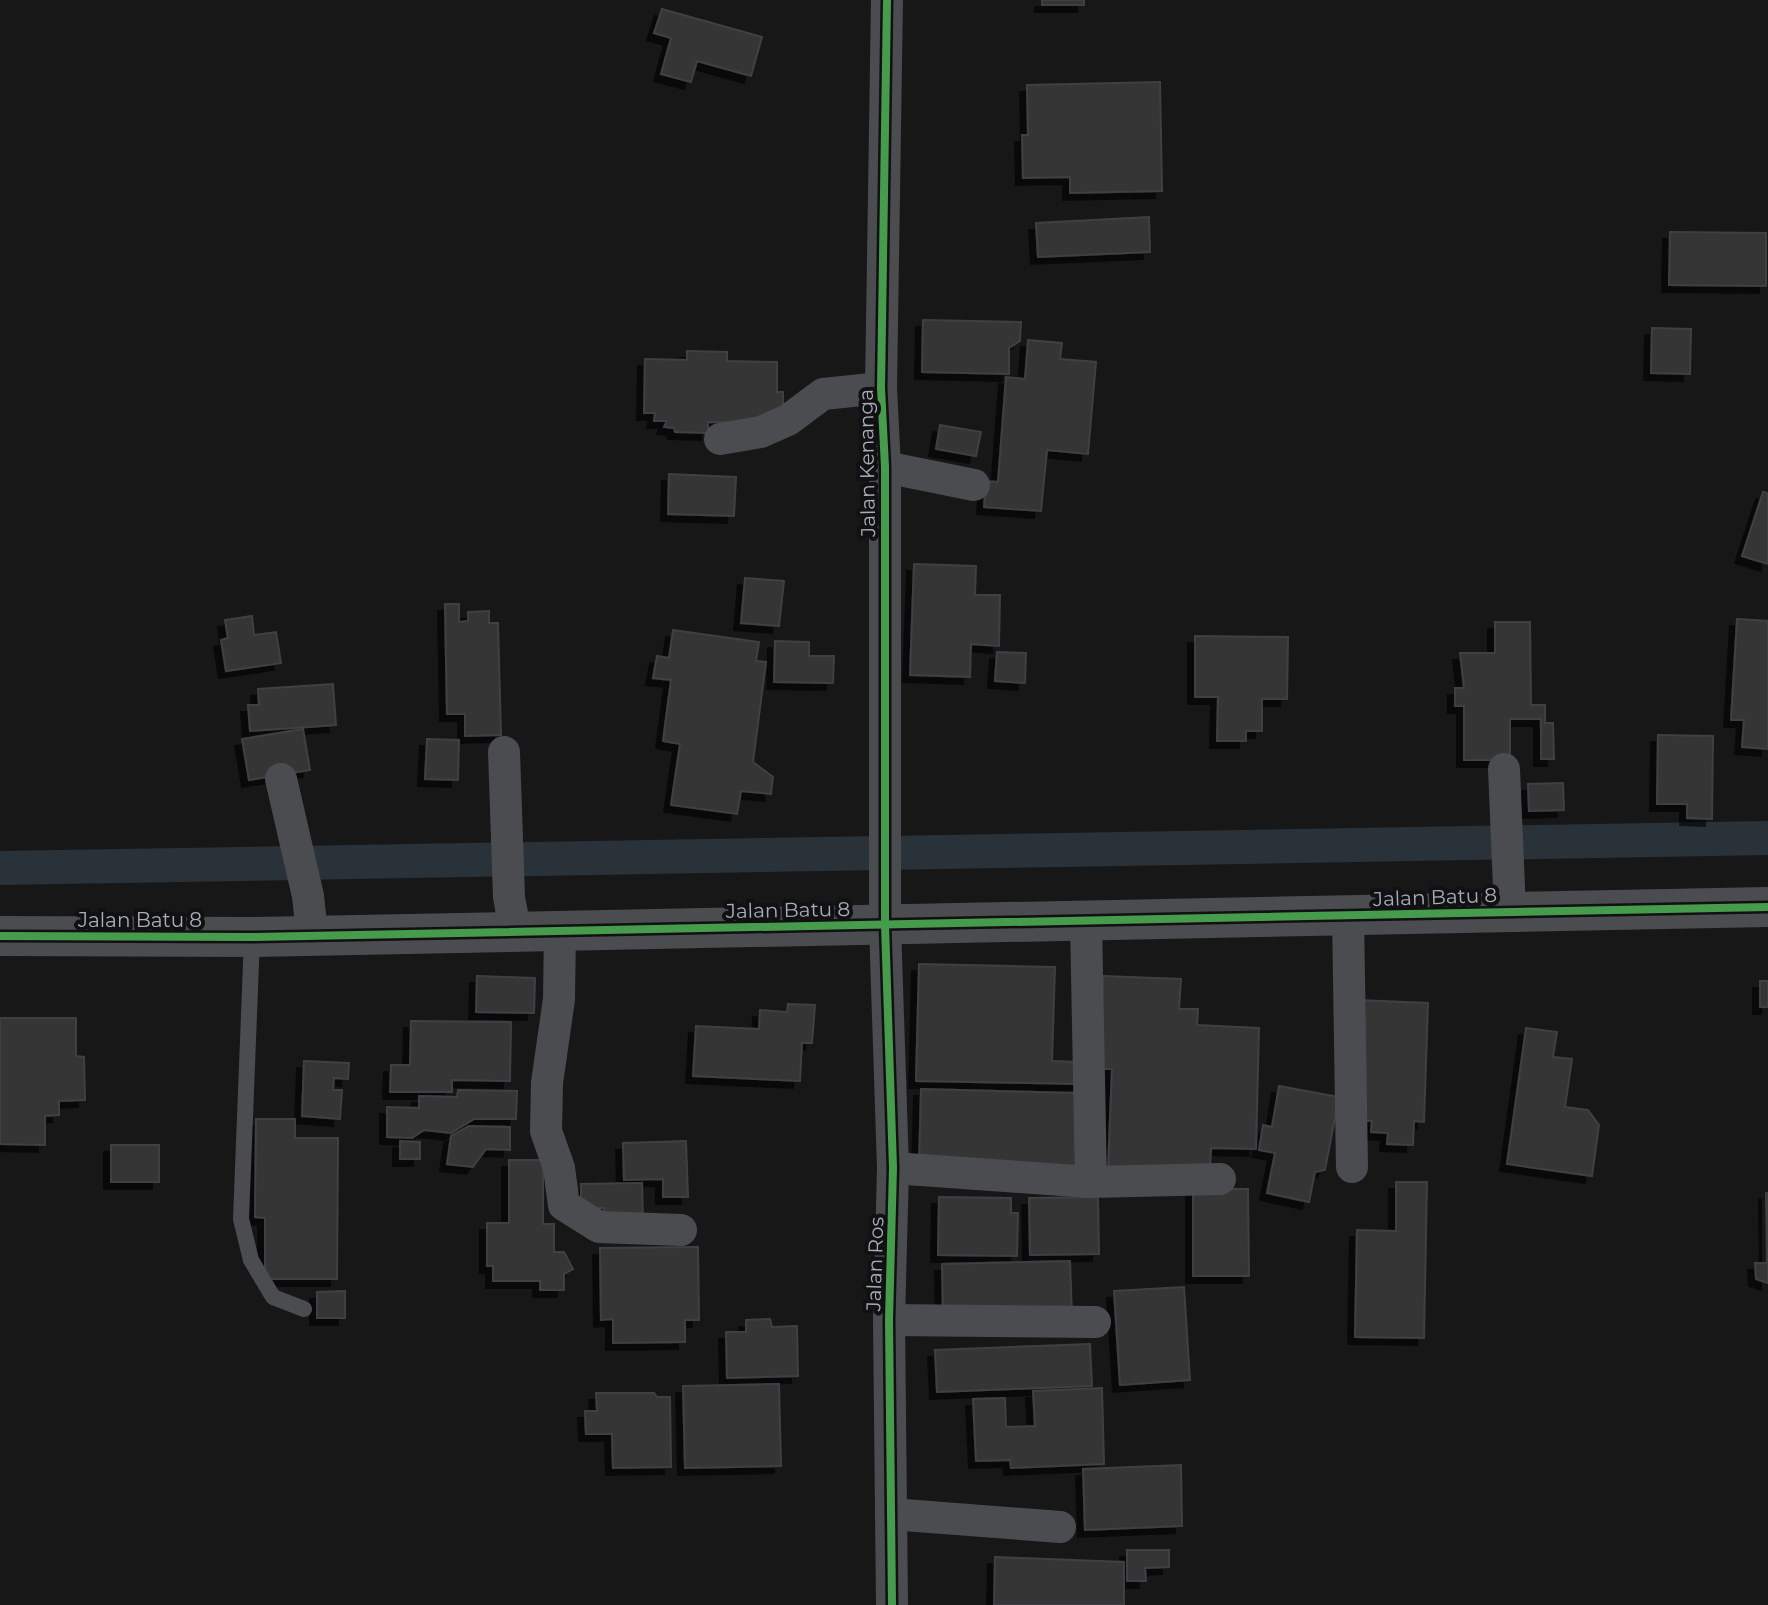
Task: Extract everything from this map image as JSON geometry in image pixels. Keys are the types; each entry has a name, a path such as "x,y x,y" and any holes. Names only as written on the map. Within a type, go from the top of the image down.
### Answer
{"street":[{"name":"Jalan Kenanga","path":"885,910 885,467 881,388 887,0"},
{"path":"720,439 761,432 788,420 823,394 881,388"},
{"path":"885,467 974,485"},
{"path":"504,752 512,914"},
{"path":"1504,769 1510,893"},
{"path":"281,779 310,915"},
{"name":"Jalan Batu 8","path":"0,936 252,937 310,915 512,914 560,930 885,910 1086,921 1348,915 1510,893 1768,907"},
{"name":"Jalan Ros","path":"885,910 893,1168 889,1320 892,1605"},
{"path":"1348,915 1352,1167"},
{"path":"1086,921 1091,1182"},
{"path":"560,930 559,999 547,1083 546,1131 559,1168 564,1205 599,1227 681,1230"},
{"path":"893,1168 1091,1182 1220,1179"},
{"path":"889,1320 1095,1322"},
{"path":"891,1514 1060,1527"}],"lane":[{"path":"252,937 241,1219 251,1260 273,1297 304,1309"}],"building":[{"path":"1042,0 1084,0 1084,5 1042,5"},
{"path":"662,9 762,37 751,76 697,61 691,82 661,74 671,38 654,33"},
{"path":"1160,82 1162,191 1070,193 1070,177 1023,178 1022,135 1028,135 1027,85"},
{"path":"1149,217 1150,252 1038,257 1036,223"},
{"path":"1670,232 1766,233 1766,286 1669,285"},
{"path":"923,320 1021,322 1020,341 1009,348 1009,374 922,372"},
{"path":"1652,328 1691,329 1690,374 1651,373"},
{"path":"1028,340 1062,343 1060,359 1096,362 1088,454 1047,450 1041,511 984,507 986,481 998,482 1006,377 1025,379"},
{"path":"687,351 727,352 727,361 777,362 777,392 783,392 783,407 773,423 708,422 708,433 675,432 674,428 664,427 667,421 654,421 655,413 644,413 645,359 687,360"},
{"path":"940,425 981,432 976,456 936,449"},
{"path":"669,474 736,477 734,516 668,514"},
{"path":"1763,492 1768,493 1768,564 1742,556"},
{"path":"914,564 976,566 975,595 1000,595 999,646 971,644 970,677 910,675"},
{"path":"745,578 784,581 779,626 741,623"},
{"path":"445,604 459,604 459,622 468,621 468,612 489,611 489,623 498,623 501,735 465,736 465,714 447,714"},
{"path":"252,616 254,635 276,632 281,663 226,671 221,640 228,638 225,620"},
{"path":"1737,619 1768,621 1768,749 1742,747 1744,720 1731,720"},
{"path":"1495,622 1530,622 1531,705 1545,705 1545,723 1553,723 1554,759 1541,759 1541,719 1510,719 1510,760 1464,760 1464,706 1455,706 1455,688 1464,688 1460,653 1495,653"},
{"path":"673,630 759,642 756,661 766,662 753,762 773,777 771,794 741,791 737,814 671,805 680,744 663,741 671,680 653,678 657,656 669,658"},
{"path":"1195,636 1288,637 1287,699 1262,699 1262,731 1246,731 1246,741 1217,741 1218,697 1195,697"},
{"path":"775,641 809,642 809,656 834,656 833,683 774,682"},
{"path":"997,652 1026,653 1025,683 995,681"},
{"path":"333,684 336,725 250,731 248,705 259,705 258,689"},
{"path":"303,729 310,770 249,780 242,739"},
{"path":"1658,735 1713,736 1712,819 1687,818 1687,804 1657,804"},
{"path":"427,739 459,740 458,780 425,779"},
{"path":"1563,783 1564,810 1529,811 1528,784"},
{"path":"919,964 1055,967 1052,1061 1079,1062 1079,1084 916,1081"},
{"path":"477,976 535,978 534,1013 476,1012"},
{"path":"1103,976 1181,979 1179,1009 1198,1009 1197,1025 1259,1028 1256,1149 1211,1148 1210,1173 1108,1170 1112,1069 1100,1069"},
{"path":"1760,981 1768,981 1768,1007 1760,1007"},
{"path":"1358,1000 1428,1003 1424,1122 1414,1121 1413,1145 1387,1144 1388,1133 1371,1132 1372,1121 1353,1120"},
{"path":"788,1004 815,1005 812,1043 802,1043 800,1081 693,1076 696,1026 759,1029 760,1010 787,1012"},
{"path":"0,1018 76,1018 76,1056 84,1057 85,1100 59,1101 59,1115 45,1116 45,1145 0,1144"},
{"path":"411,1021 511,1022 510,1081 452,1080 452,1092 390,1092 391,1065 410,1065"},
{"path":"1526,1028 1557,1032 1553,1057 1572,1059 1565,1107 1588,1110 1599,1125 1592,1176 1507,1164"},
{"path":"304,1061 349,1063 348,1079 334,1078 333,1090 342,1090 340,1119 302,1116"},
{"path":"1279,1086 1339,1097 1325,1170 1315,1172 1309,1202 1267,1193 1275,1153 1259,1150 1263,1125 1272,1127"},
{"path":"921,1089 1079,1093 1076,1171 919,1166"},
{"path":"458,1090 517,1091 516,1119 474,1119 451,1133 424,1130 412,1138 387,1137 387,1107 419,1108 419,1096 457,1097"},
{"path":"256,1119 295,1119 295,1138 338,1138 337,1279 265,1279 265,1218 255,1217"},
{"path":"469,1126 510,1127 510,1150 486,1149 473,1167 447,1164 451,1136"},
{"path":"400,1141 420,1142 420,1159 400,1159"},
{"path":"686,1141 688,1197 663,1197 663,1179 624,1180 623,1143"},
{"path":"111,1145 159,1145 159,1182 111,1182"},
{"path":"509,1160 543,1160 543,1224 554,1224 554,1252 564,1252 573,1269 564,1274 564,1290 540,1290 540,1281 493,1281 493,1266 487,1266 487,1223 509,1223"},
{"path":"1396,1182 1427,1182 1424,1338 1355,1337 1357,1230 1396,1231"},
{"path":"642,1183 643,1220 604,1220 604,1208 581,1208 581,1184"},
{"path":"1193,1189 1248,1189 1249,1276 1193,1276"},
{"path":"1766,1193 1768,1283 1756,1279 1755,1263 1767,1263"},
{"path":"939,1197 1011,1198 1011,1213 1018,1213 1017,1256 938,1255"},
{"path":"1098,1197 1099,1254 1030,1255 1029,1198"},
{"path":"698,1247 699,1320 685,1320 685,1342 613,1343 613,1319 601,1320 600,1248"},
{"path":"1070,1261 1072,1315 943,1318 942,1264"},
{"path":"1184,1287 1190,1380 1120,1385 1114,1291"},
{"path":"345,1291 345,1318 317,1318 317,1292"},
{"path":"770,1319 772,1327 797,1326 798,1376 727,1378 726,1332 746,1332 746,1320"},
{"path":"1090,1344 1092,1386 937,1392 935,1350"},
{"path":"779,1384 781,1466 685,1468 683,1386"},
{"path":"1102,1388 1104,1464 1011,1468 1010,1460 976,1461 973,1399 1005,1398 1006,1427 1035,1426 1033,1391"},
{"path":"596,1393 654,1393 657,1397 670,1397 671,1467 613,1468 612,1434 586,1434 585,1411 597,1411"},
{"path":"1181,1465 1182,1526 1085,1530 1083,1469"},
{"path":"1127,1550 1169,1550 1169,1567 1145,1568 1146,1581 1127,1581"},
{"path":"995,1557 1124,1562 1124,1605 994,1605"}],"waterway":[{"path":"0,868 1768,838"}],"cycle path":[{"path":"887,0 881,388 885,467 885,925 893,1168 889,1320 892,1605"},
{"path":"0,936 252,937 1768,907"}]}
